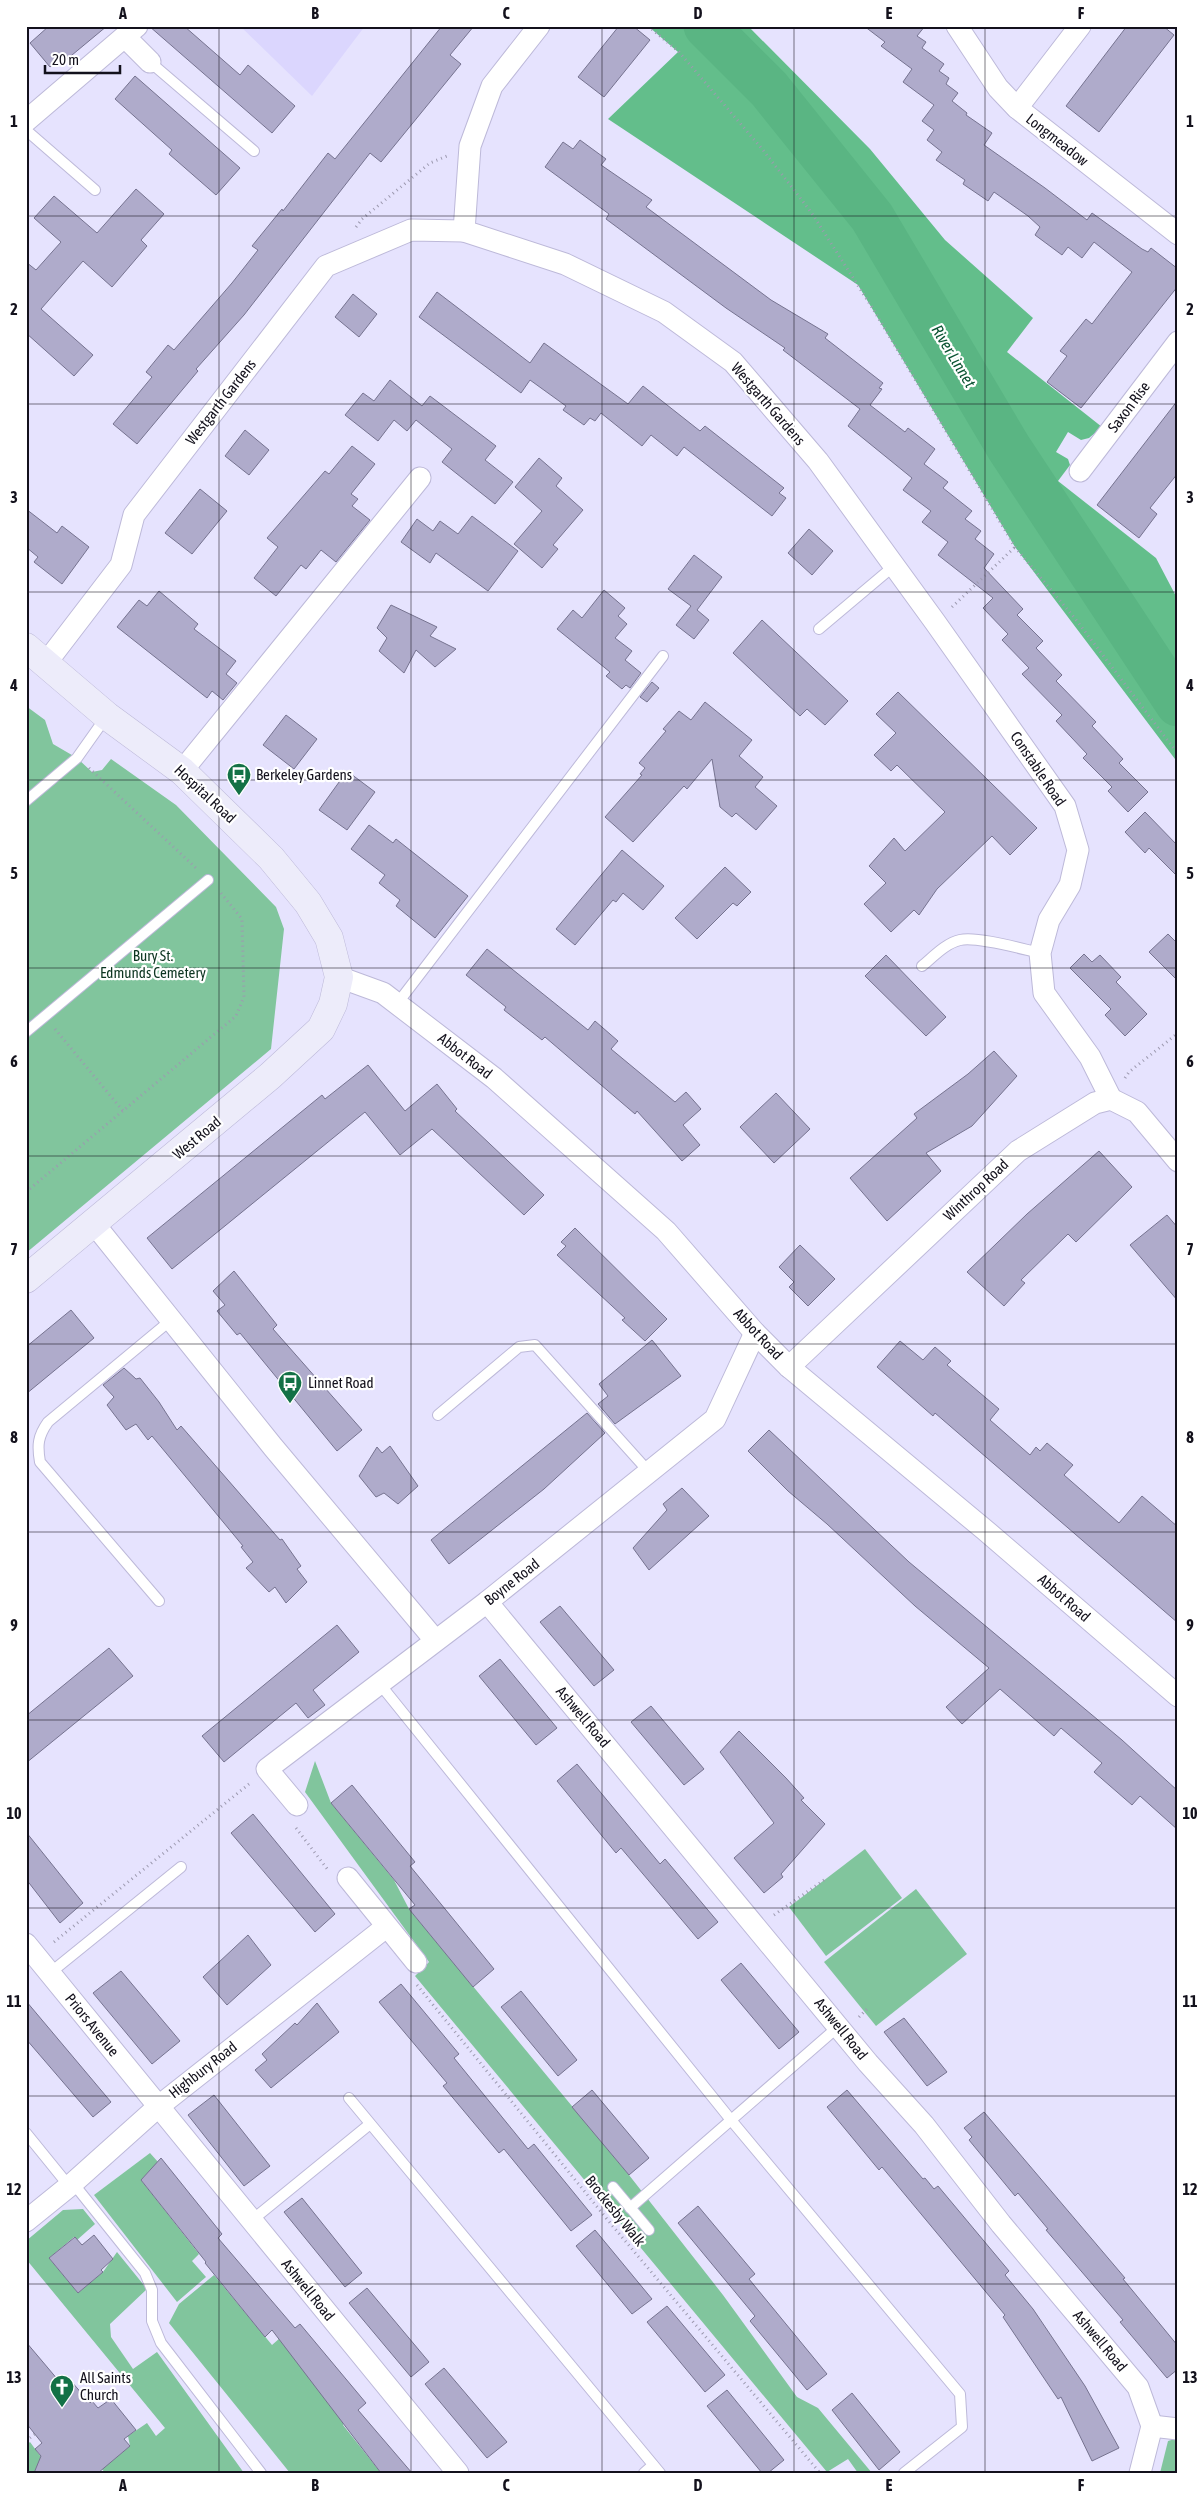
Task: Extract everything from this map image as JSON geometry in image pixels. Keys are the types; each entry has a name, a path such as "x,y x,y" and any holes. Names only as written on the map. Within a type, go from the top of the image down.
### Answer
{"street":[{"path":"464,231 470,146 492,86 539,26"},
{"name":"Longmeadow","path":"958,26 998,88 1017,108 1178,234"},
{"path":"1017,108 1080,26"},
{"path":"26,122 131,32 150,62"},
{"name":"Westgarth Gardens","path":"36,655 121,565 134,516 326,266 412,230 464,231 565,264 664,312 733,362 818,461 895,565"},
{"name":"Saxon Rise","path":"1080,471 1178,342"},
{"path":"182,771 420,478"},
{"name":"Constable Road","path":"895,565 1065,806 1078,850 1070,885 1050,920 1040,953 1044,993 1090,1057 1111,1099"},
{"name":"Hospital Road","path":"36,655 108,716 182,771 271,858 308,903 329,938 338,977"},
{"name":"Abbot Road","path":"338,977 383,993 494,1078 666,1231 755,1333 788,1367 986,1530 1178,1696"},
{"name":"West Road","path":"26,1279 95,1225 270,1076 321,1029 333,1004 338,977"},
{"path":"1111,1099 1137,1112 1178,1161"},
{"name":"Winthrop Road","path":"788,1367 1018,1151 1095,1103 1111,1099"},
{"path":"95,1225 273,1447 435,1640"},
{"name":"Boyne Road","path":"267,1769 487,1602 715,1419 755,1333"},
{"name":"Ashwell Road","path":"487,1602 868,2063 924,2125 1001,2224 1138,2387 1152,2426"},
{"path":"267,1769 297,1805"},
{"path":"348,1878 416,1962"},
{"name":"Highbury Road","path":"26,2221 71,2185 159,2106 386,1927"},
{"name":"Priors Avenue","path":"31,1950 159,2106"},
{"name":"Ashwell Road","path":"159,2106 458,2473"},
{"path":"1140,2473 1152,2426 1178,2429"}],"lane":[{"path":"150,62 254,151"},
{"path":"26,130 95,190"},
{"path":"819,629 895,565"},
{"path":"397,1004 662,656"},
{"path":"26,800 77,758 108,716"},
{"path":"26,1032 208,880"},
{"path":"922,966 945,947 960,940 998,943 1040,953"},
{"path":"159,1601 40,1462 38,1446 39,1434 48,1422 171,1320"},
{"path":"438,1415 519,1347 535,1346 649,1472"},
{"path":"378,1683 731,2120 960,2394 962,2427 904,2473"},
{"path":"50,1973 181,1867"},
{"path":"630,2208 839,2026"},
{"path":"349,2098 657,2469 644,2473"},
{"path":"251,2220 370,2124"},
{"path":"26,2133 145,2273 152,2290 152,2322 161,2343 261,2473"},
{"path":"613,2187 649,2230"}],"path":[{"path":"648,26 679,52 763,150 811,212 873,309 1015,547 1077,621 1178,754"},
{"path":"350,235 362,219 430,164 470,146"},
{"path":"935,622 1015,547"},
{"path":"26,1192 236,1016 244,997 242,918 231,903 208,880 77,758"},
{"path":"45,1017 123,1111"},
{"path":"1111,1099 1129,1072 1178,1033"},
{"path":"31,1950 267,1769"},
{"path":"297,1805 296,1830 336,1881 348,1878"},
{"path":"773,1915 827,1878"},
{"name":"Brockesby Walk","path":"416,1962 405,1970 611,2224 820,2473"},
{"path":"858,2018 867,2009"},
{"path":"26,2441 35,2434"}],"shaded area":[{"path":"240,26 365,26 312,96"}],"green space":[{"path":"648,26 701,26 892,249 1087,583 1118,598 1021,456 884,220 821,137 757,64 718,26 748,26 870,149 945,240 1033,318 1007,352 1102,427 1089,438 1081,440 1068,432 1056,452 1068,459 1070,465 1058,481 1156,558 1178,600 1178,763 1015,547 858,285 608,119 678,52"},
{"name":"Bury St. Edmunds Cemetery","path":"26,706 45,720 53,744 77,758 92,772 102,770 111,759 176,805 276,907 284,929 271,1049 26,1253"},
{"path":"315,1761 331,1803 394,1880 409,1909 629,2175 723,2295 797,2397 818,2408 872,2473 858,2473 848,2459 827,2472 415,1976 429,1962 305,1792"},
{"path":"865,1849 902,1898 826,1956 789,1907"},
{"path":"916,1889 967,1954 876,2026 824,1962"},
{"path":"150,2153 158,2162 141,2180 199,2254 192,2261 206,2277 177,2302 94,2195"},
{"path":"83,2209 95,2224 77,2240 74,2237 49,2258 78,2293 103,2272 117,2252 147,2289 110,2324 111,2337 133,2369 157,2352 244,2473 105,2473 102,2469 130,2446 128,2436 147,2423 156,2436 165,2428 26,2259 26,2241 63,2210"},
{"path":"214,2275 272,2345 280,2338 345,2422 343,2425 381,2473 290,2473 169,2323 179,2304"},
{"path":"1178,2438 1178,2473 1160,2473 1168,2441"},
{"path":"30,2442 44,2461 36,2468 36,2473 26,2473 26,2445"}],"building":[{"path":"49,26 107,26 66,60 63,56 50,67 30,43"},
{"path":"149,26 184,26 240,75 248,65 295,106 272,133"},
{"path":"442,26 474,26 450,55 461,64 381,162 370,153 244,315 196,369 198,371 137,444 113,424 152,377 146,372 168,345 174,350 232,283 258,250 252,246 282,209 283,211 328,153 335,159"},
{"path":"619,26 633,26 650,40 604,97 578,77"},
{"path":"864,26 925,26 917,36 926,42 922,48 944,64 939,71 949,78 946,84 958,93 952,101 967,113 966,115 992,133 984,145 1087,220 1092,213 1142,249 1148,252 1151,248 1178,269 1178,286 1081,408 1047,382 1067,356 1060,351 1086,319 1092,324 1132,272 1094,242 1082,258 1068,247 1062,255 1035,235 1040,227 1028,216 994,192 988,201 963,184 965,180 936,160 942,152 927,140 934,130 922,121 934,105 903,82 912,69 881,46 885,42"},
{"path":"1127,26 1163,26 1174,35 1099,132 1066,106"},
{"path":"135,76 240,168 216,195 169,154 172,150 115,99"},
{"path":"580,140 606,159 601,165 652,200 646,207 771,300 828,334 825,338 883,383 879,388 882,389 870,405 905,432 908,428 935,449 924,464 948,482 943,488 972,511 965,519 981,531 975,539 994,554 984,568 1023,609 1017,615 1043,641 1036,648 1062,675 1056,681 1096,722 1092,726 1123,759 1119,763 1148,792 1128,812 1108,791 1112,787 1083,758 1087,754 1056,721 1062,715 1022,674 1029,668 1002,640 1008,634 983,608 993,598 938,555 948,542 922,522 931,511 903,490 912,478 848,426 860,409 783,350 785,348 726,308 606,219 609,214 545,167 563,142 573,149"},
{"path":"136,189 164,214 141,240 147,246 112,287 83,261 41,309 93,355 74,376 26,333 26,262 36,270 61,242 34,218 54,196 97,233"},
{"path":"437,292 530,363 544,343 628,404 643,386 700,431 705,426 784,488 779,493 786,498 772,516 684,447 677,456 651,435 642,446 601,413 595,421 590,418 584,425 563,410 566,406 530,380 521,393 419,317"},
{"path":"353,294 377,314 359,337 335,317"},
{"path":"390,380 422,406 430,396 496,446 485,460 513,482 495,504 442,462 452,449 416,420 407,431 394,420 378,441 345,415 363,393 374,401"},
{"path":"1178,400 1178,473 1150,508 1157,514 1139,538 1097,505"},
{"path":"245,430 269,450 249,475 225,456"},
{"path":"352,446 375,464 351,494 358,499 352,506 370,520 336,562 321,550 306,569 301,565 276,596 254,578 278,547 267,538 325,471 329,474"},
{"path":"539,458 562,478 556,486 583,510 553,545 558,549 542,568 514,544 542,511 515,487"},
{"path":"200,489 227,511 192,554 165,533"},
{"path":"26,509 57,533 62,526 89,547 62,584 34,562 38,557 26,547"},
{"path":"472,516 518,551 488,591 436,553 430,563 401,542 417,519 433,531 440,521 458,534"},
{"path":"809,529 833,551 812,575 788,553"},
{"path":"694,555 722,577 697,610 709,620 694,639 676,625 691,606 668,589"},
{"path":"604,590 625,608 618,616 627,624 615,638 632,651 625,660 641,673 630,688 626,685 622,689 606,676 610,672 557,629 573,610 582,618"},
{"path":"159,591 198,624 194,629 236,661 226,674 237,683 223,700 212,691 207,698 117,627 139,600 147,606"},
{"path":"391,605 437,627 430,636 456,649 435,667 416,650 404,673 379,651 387,638 377,628"},
{"path":"762,620 848,701 825,725 807,709 800,716 733,653"},
{"path":"652,682 659,688 647,702 640,697"},
{"path":"898,692 1037,828 1010,855 992,836 937,889 919,915 914,910 891,932 864,904 886,883 869,866 894,838 905,851 945,812 897,765 891,771 874,755 896,733 876,714"},
{"path":"705,702 752,740 739,756 763,777 755,787 777,806 756,830 736,813 732,817 720,807 712,759 687,789 684,786 633,842 605,817 642,775 640,774 645,768 639,763 666,731 663,729 679,711 691,720"},
{"path":"286,715 317,739 294,769 263,745"},
{"path":"347,771 375,792 347,830 319,810"},
{"path":"1145,812 1178,846 1178,877 1149,848 1145,853 1125,832"},
{"path":"369,825 393,843 396,839 468,896 435,938 396,906 400,900 379,883 385,875 351,849"},
{"path":"622,850 664,886 643,910 623,893 616,902 613,900 575,945 556,929"},
{"path":"725,867 751,892 737,906 733,903 697,939 675,918"},
{"path":"1168,934 1178,944 1178,981 1149,952"},
{"path":"487,949 588,1030 595,1021 618,1041 611,1049 675,1102 686,1092 701,1109 683,1125 700,1145 682,1161 637,1111 635,1114 545,1037 542,1040 504,1010 506,1007 466,975"},
{"path":"1084,954 1092,962 1100,955 1121,977 1116,982 1147,1014 1125,1036 1105,1015 1111,1009 1070,968"},
{"path":"886,955 946,1017 926,1036 865,976"},
{"path":"994,1051 1017,1076 972,1126 926,1153 941,1171 887,1221 850,1178 917,1118 914,1114 968,1074"},
{"path":"368,1065 405,1111 437,1084 457,1109 455,1111 544,1195 524,1215 432,1129 400,1155 365,1112 172,1269 147,1238 322,1095 325,1099"},
{"path":"776,1093 810,1129 774,1163 740,1127"},
{"path":"1099,1151 1132,1187 1076,1242 1068,1234 1021,1280 1025,1283 1004,1306 967,1272 1027,1214"},
{"path":"1167,1215 1178,1228 1178,1301 1130,1245"},
{"path":"575,1228 667,1319 645,1341 622,1320 625,1318 557,1255 566,1246 561,1242"},
{"path":"800,1245 835,1279 808,1306 789,1287 794,1282 779,1267"},
{"path":"234,1271 277,1325 273,1329 362,1430 337,1451 240,1333 237,1335 217,1311 225,1305 213,1291"},
{"path":"71,1310 94,1338 26,1394 26,1347"},
{"path":"652,1340 681,1376 615,1424 598,1404 608,1396 599,1384"},
{"path":"900,1341 923,1360 935,1347 951,1361 947,1365 999,1409 990,1420 1030,1455 1036,1447 1040,1451 1047,1443 1073,1465 1064,1475 1119,1523 1142,1496 1178,1527 1178,1623 935,1413 933,1416 877,1367"},
{"path":"124,1368 136,1379 140,1378 159,1402 177,1430 181,1426 280,1540 282,1539 301,1566 297,1569 307,1582 286,1603 275,1587 269,1592 246,1568 253,1562 241,1547 243,1546 152,1436 148,1440 136,1424 126,1430 107,1405 114,1397 103,1385"},
{"path":"587,1413 605,1433 544,1489 449,1564 431,1540"},
{"path":"769,1430 909,1562 1122,1740 1178,1791 1178,1830 1140,1796 1132,1805 1094,1772 1102,1763 1061,1728 1054,1736 1000,1689 962,1724 946,1707 989,1668 915,1606 827,1524 788,1491 748,1451"},
{"path":"390,1446 418,1486 398,1504 384,1493 376,1497 359,1476 377,1447 382,1453"},
{"path":"682,1488 709,1516 649,1570 633,1548 667,1510 663,1504"},
{"path":"560,1606 614,1670 594,1686 540,1622"},
{"path":"337,1625 359,1652 313,1690 325,1705 308,1718 296,1703 224,1762 202,1736"},
{"path":"109,1648 133,1676 26,1763 26,1716"},
{"path":"500,1659 557,1728 536,1745 479,1676"},
{"path":"651,1706 704,1769 684,1785 631,1722"},
{"path":"739,1731 786,1778 804,1798 801,1800 825,1824 781,1874 783,1877 764,1893 734,1858 774,1823 720,1752"},
{"path":"577,1764 660,1864 665,1859 718,1922 698,1939 621,1848 616,1853 557,1781"},
{"path":"352,1785 415,1862 410,1866 494,1969 473,1987 409,1909 415,1905 331,1803"},
{"path":"253,1814 335,1914 315,1932 231,1833"},
{"path":"26,1832 83,1903 60,1923 26,1879"},
{"path":"248,1935 271,1965 227,2005 203,1977"},
{"path":"741,1963 799,2032 779,2049 721,1980"},
{"path":"121,1971 180,2041 152,2064 93,1993"},
{"path":"401,1984 459,2054 454,2058 528,2149 534,2144 592,2215 571,2231 504,2149 499,2153 443,2086 447,2083 379,2002"},
{"path":"521,1991 577,2060 558,2076 501,2007"},
{"path":"26,2001 111,2102 93,2117 26,2039"},
{"path":"317,2003 339,2032 271,2088 255,2070 267,2060 262,2054 295,2023 297,2025"},
{"path":"904,2018 947,2072 927,2086 884,2032"},
{"path":"592,2090 649,2158 629,2175 572,2107"},
{"path":"847,2090 923,2179 925,2178 934,2189 938,2186 1009,2271 1005,2275 1033,2309 1085,2386 1119,2448 1092,2461 1061,2397 1058,2399 1003,2317 1005,2315 882,2167 879,2170 827,2107"},
{"path":"214,2095 270,2166 244,2186 188,2115"},
{"path":"984,2112 1125,2278 1123,2279 1178,2346 1178,2369 1167,2378 1120,2322 1123,2320 1046,2230 1048,2229 1018,2193 1015,2196 969,2140 972,2137 964,2128"},
{"path":"161,2158 222,2234 218,2238 295,2328 300,2324 366,2403 358,2410 412,2473 381,2473 272,2330 265,2337 205,2263 141,2180"},
{"path":"302,2198 362,2273 345,2287 284,2212"},
{"path":"698,2206 755,2274 749,2279 827,2374 807,2390 750,2321 755,2316 678,2223"},
{"path":"595,2230 652,2299 632,2314 576,2246"},
{"path":"94,2235 113,2259 101,2270 103,2272 78,2293 49,2258 75,2237 82,2245"},
{"path":"367,2288 429,2362 411,2377 349,2303"},
{"path":"667,2306 725,2375 705,2392 647,2322"},
{"name":"All Saints Church","path":"26,2342 64,2387 71,2381 90,2403 92,2401 98,2408 111,2399 136,2430 124,2439 130,2446 98,2473 34,2473 41,2456 35,2449 42,2443 26,2423"},
{"path":"444,2368 507,2442 487,2458 425,2384"},
{"path":"727,2390 784,2460 768,2473 762,2473 707,2406"},
{"path":"852,2393 900,2452 879,2470 832,2410"}],"waterway":[{"name":"River Linnet","path":"706,26 769,89 872,217 1009,448 1178,704"}],"place":[{"name":"Berkeley Gardens","path":"239,796"},
{"name":"Linnet Road","path":"290,1404"},
{"name":"All Saints Church","path":"62,2408"}]}
